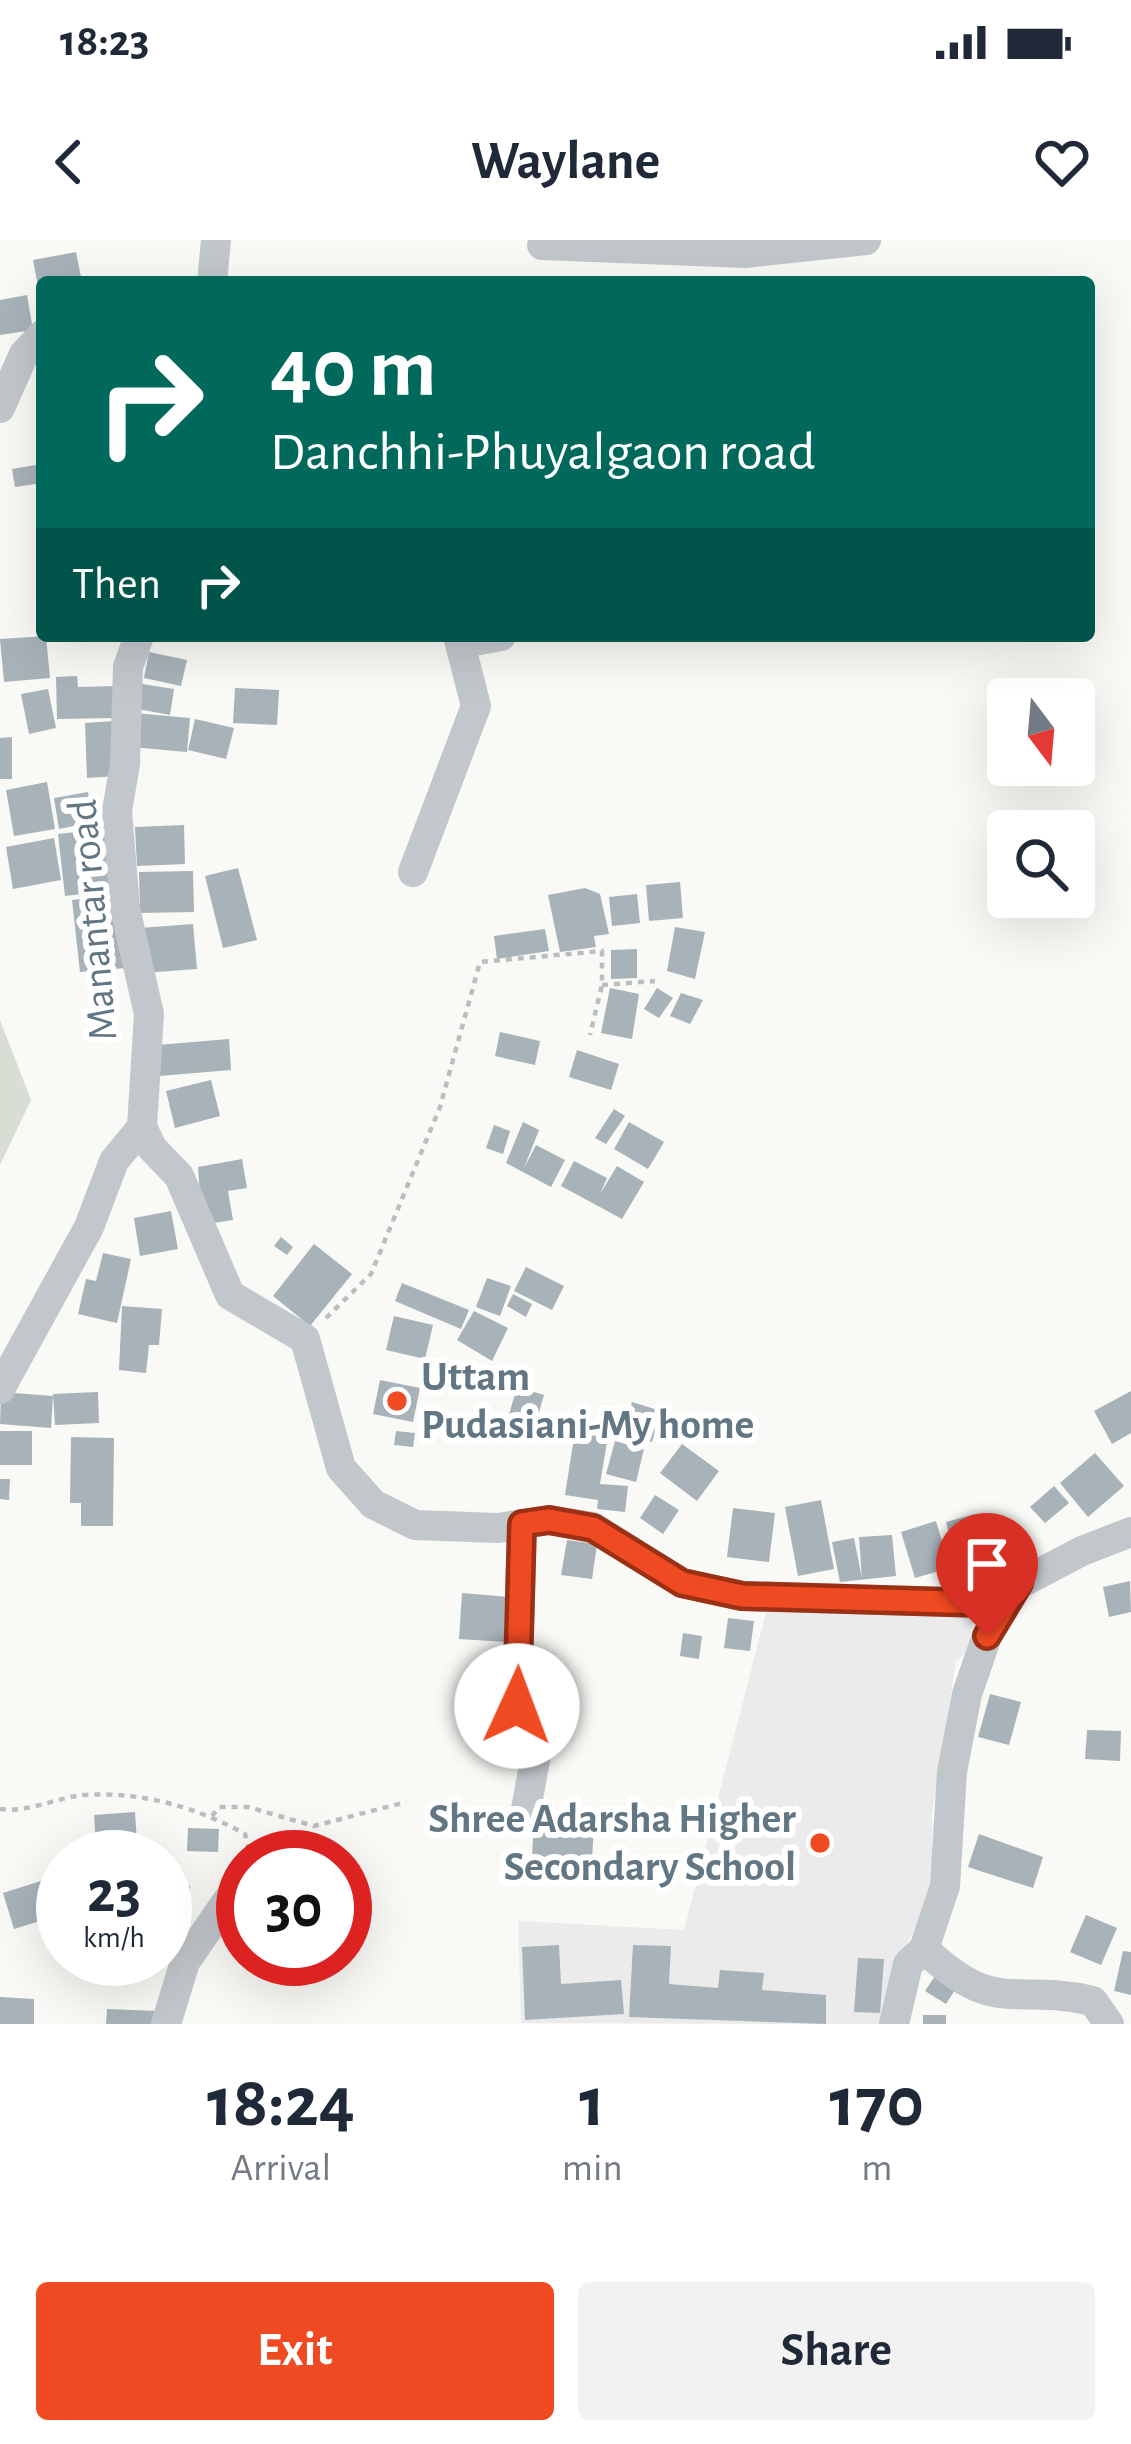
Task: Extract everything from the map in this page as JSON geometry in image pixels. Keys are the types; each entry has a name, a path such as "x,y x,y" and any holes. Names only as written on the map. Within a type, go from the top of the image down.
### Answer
{"street":[{"path":"213,276 216,240"},
{"path":"542,245 751,246 866,240"},
{"path":"729,276 751,246"},
{"path":"0,408 24,354 36,341"},
{"name":"Manantar road","path":"137,642 128,667 117,811 125,908 148,1014 142,1127"},
{"path":"413,872 476,706 461,642"},
{"path":"0,1389 89,1227 114,1161 142,1127 152,1148 179,1176 230,1295 305,1339 340,1468 373,1504 415,1525 549,1520 593,1528 682,1583 742,1596 983,1603 1131,1532"},
{"path":"522,1524 517,1706 521,1726 538,1744 524,1820"},
{"path":"894,2024 908,1964 924,1949 945,1886 952,1772 967,1694 987,1636 1019,1583"},
{"path":"166,2024 185,1962 216,1917"},
{"path":"924,1949 958,1981 994,1995 1093,2001 1109,2024"}],"path":[{"path":"305,1339 370,1274 440,1107 480,962 602,951 602,985 590,1035"},
{"path":"602,985 655,981"},
{"path":"0,1809 84,1795 161,1800 212,1816 238,1830"},
{"path":"212,1816 219,1807 248,1807 314,1826 406,1802"}],"shaded area":[{"path":"0,1020 31,1100 0,1165"},
{"name":"Shree Adarsha Higher Secondary School","path":"768,1605 974,1614 967,1652 956,1661 932,1814 933,1872 918,1924 899,1956 885,2024 521,2023 518,1921 684,1930"}],"building":[{"path":"76,252 81,276 36,276 33,260"},
{"path":"27,295 33,330 0,335 0,300"},
{"path":"36,465 36,484 15,487 12,469"},
{"path":"36,637 36,642 47,642 50,678 4,682 0,639"},
{"path":"149,652 187,660 181,686 144,678"},
{"path":"77,676 78,687 116,686 117,718 57,719 56,677"},
{"path":"142,684 174,689 170,715 138,709"},
{"path":"235,688 279,690 277,725 233,723"},
{"path":"48,689 56,728 29,734 21,694"},
{"path":"135,713 190,718 187,752 131,747"},
{"path":"195,719 234,728 226,759 188,750"},
{"path":"115,721 118,776 87,778 85,723"},
{"path":"12,737 12,779 0,779 0,738"},
{"path":"47,782 55,829 14,836 6,790"},
{"path":"88,792 94,822 59,829 54,798"},
{"path":"184,825 185,864 137,866 135,827"},
{"path":"111,828 118,890 65,896 58,834"},
{"path":"54,838 61,880 13,889 6,847"},
{"path":"238,868 257,940 223,948 205,876"},
{"path":"193,871 194,912 140,913 139,872"},
{"path":"680,882 683,918 649,921 646,885"},
{"path":"585,888 600,894 609,934 594,936 596,947 560,952 548,895"},
{"path":"637,894 640,923 612,926 609,897"},
{"path":"118,895 126,968 80,972 72,900"},
{"path":"193,924 197,969 143,973 140,928"},
{"path":"675,927 705,932 695,979 667,971"},
{"path":"545,929 549,951 497,959 494,936"},
{"path":"637,949 637,978 611,979 611,950"},
{"path":"610,988 639,994 632,1039 601,1033"},
{"path":"657,988 673,998 659,1018 644,1009"},
{"path":"681,993 703,1000 690,1024 670,1016"},
{"path":"500,1032 540,1041 535,1065 495,1056"},
{"path":"229,1039 231,1070 159,1076 157,1045"},
{"path":"577,1050 619,1064 611,1090 569,1077"},
{"path":"211,1080 220,1116 175,1128 166,1091"},
{"path":"614,1109 625,1116 606,1144 595,1138"},
{"path":"523,1122 539,1130 524,1168 536,1145 565,1160 551,1187 506,1163"},
{"path":"629,1122 664,1142 648,1169 614,1149"},
{"path":"494,1125 510,1131 503,1154 486,1148"},
{"path":"242,1159 247,1188 228,1191 233,1220 202,1225 198,1167"},
{"path":"574,1161 607,1178 600,1194 617,1166 644,1182 622,1219 561,1186"},
{"path":"171,1211 178,1249 140,1256 134,1218"},
{"path":"281,1237 293,1247 287,1255 274,1246"},
{"path":"314,1244 352,1274 310,1326 273,1296"},
{"path":"103,1253 131,1259 117,1323 78,1314 86,1279 96,1281"},
{"path":"526,1267 564,1286 552,1310 514,1291"},
{"path":"487,1278 511,1286 500,1316 476,1307"},
{"path":"402,1283 469,1310 461,1329 395,1301"},
{"path":"513,1294 532,1304 526,1317 507,1306"},
{"path":"122,1306 162,1309 159,1345 149,1345 146,1373 119,1370"},
{"path":"474,1311 508,1328 492,1361 457,1340"},
{"path":"394,1316 433,1325 425,1359 386,1350"},
{"path":"460,1362 487,1371 482,1390 454,1382"},
{"name":"Uttam Pudasiani-My home","path":"380,1380 420,1388 413,1422 373,1414"},
{"path":"517,1387 544,1395 535,1426 508,1418"},
{"path":"1131,1391 1131,1433 1112,1444 1094,1411"},
{"path":"1,1392 53,1396 51,1428 0,1424"},
{"path":"98,1392 99,1423 55,1425 53,1394"},
{"path":"632,1402 661,1411 652,1442 623,1434"},
{"path":"576,1425 609,1430 600,1484 628,1486 625,1512 597,1509 598,1500 565,1495"},
{"path":"0,1431 32,1431 32,1465 0,1465"},
{"path":"396,1431 415,1433 413,1447 394,1445"},
{"path":"71,1437 114,1438 113,1526 81,1526 81,1503 70,1503"},
{"path":"615,1441 644,1449 636,1482 606,1474"},
{"path":"682,1444 719,1471 697,1501 660,1473"},
{"path":"1095,1453 1124,1486 1088,1517 1060,1483"},
{"path":"0,1479 10,1479 9,1500 0,1499"},
{"path":"1054,1486 1069,1503 1045,1523 1030,1507"},
{"path":"655,1495 679,1510 663,1534 640,1518"},
{"path":"821,1500 834,1569 798,1576 785,1507"},
{"path":"733,1508 775,1513 769,1562 727,1557"},
{"path":"975,1514 990,1567 960,1574 946,1522"},
{"path":"936,1521 950,1568 915,1578 901,1532"},
{"path":"892,1535 896,1576 840,1582 832,1542 854,1538 862,1578 859,1537"},
{"path":"567,1540 597,1544 592,1579 561,1575"},
{"path":"1130,1581 1131,1612 1109,1617 1103,1587"},
{"path":"462,1593 509,1597 506,1642 459,1639"},
{"path":"728,1618 754,1621 750,1651 724,1648"},
{"path":"683,1633 702,1636 699,1659 680,1656"},
{"path":"990,1694 1021,1702 1009,1745 978,1737"},
{"path":"1087,1730 1121,1731 1120,1761 1085,1759"},
{"path":"135,1812 136,1830 95,1830 94,1815"},
{"path":"534,1822 594,1826 592,1860 532,1856"},
{"path":"219,1829 216,1852 192,1851 192,1830 188,1830"},
{"path":"979,1834 1043,1857 1033,1888 968,1867"},
{"path":"36,1883 36,1922 14,1929 3,1893"},
{"path":"1086,1915 1117,1928 1101,1965 1070,1952"},
{"path":"559,1945 561,1984 621,1980 624,2014 525,2020 522,1947"},
{"path":"633,1945 671,1946 669,1984 718,1988 720,1970 764,1973 762,1990 826,1995 826,2024 629,2017"},
{"path":"1123,1951 1131,1952 1131,1995 1114,1991"},
{"path":"858,1958 884,1959 880,2013 854,2012"},
{"path":"935,1976 955,1990 946,2004 925,1991"},
{"path":"0,1997 34,1999 34,2024 0,2024"},
{"path":"107,2009 157,2011 157,2024 106,2024"},
{"path":"923,2015 946,2015 946,2024 923,2024"}],"place":[{"name":"Uttam Pudasiani-My home","path":"397,1401"},
{"name":"Shree Adarsha Higher Secondary School","path":"820,1843"}],"route":[{"path":"517,1706 522,1524 549,1520 593,1528 682,1583 742,1596 983,1603 1019,1583 987,1636"}]}
